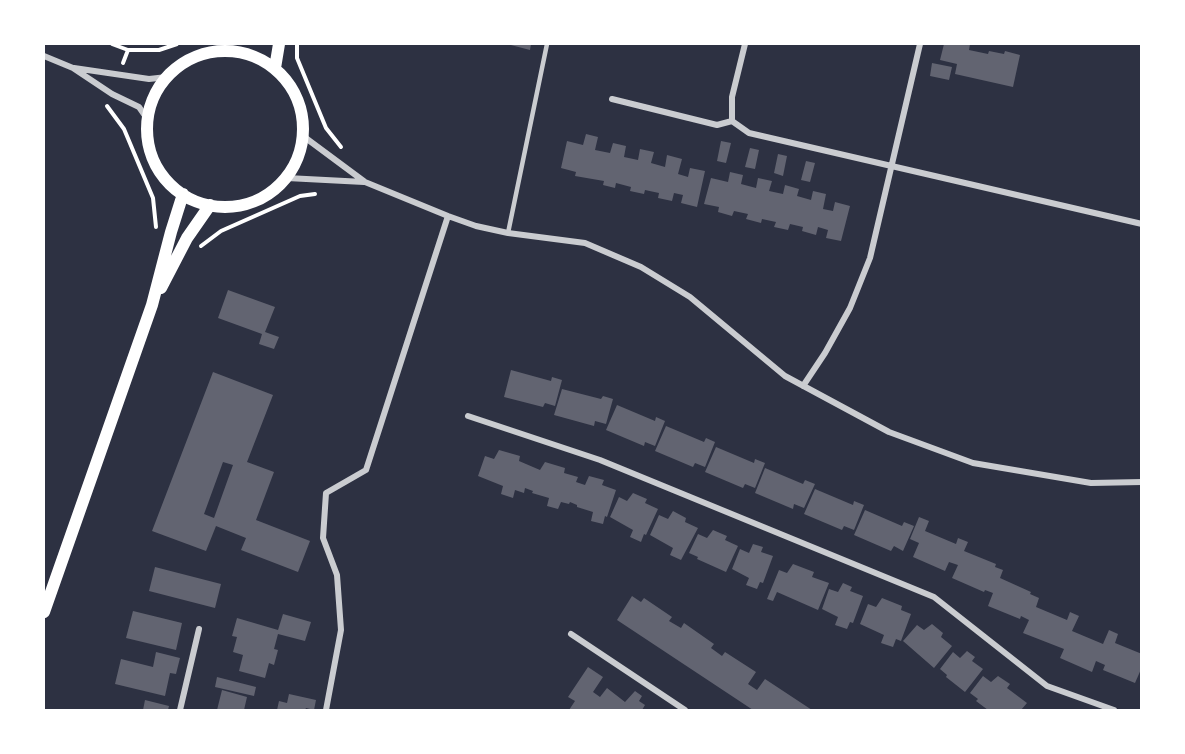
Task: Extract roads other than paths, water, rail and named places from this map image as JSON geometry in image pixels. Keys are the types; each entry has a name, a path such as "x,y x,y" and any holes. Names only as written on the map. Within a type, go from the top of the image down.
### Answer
{"main road":[{"path":"275,68 279,44"},
{"path":"237,47 275,68 285,79 300,106 303,121 300,151 287,178 265,196 252,203 224,207 210,206 183,194 162,175 155,162 148,135 148,120 154,97 167,77 178,67 203,54 237,47"},
{"path":"44,612 152,305 183,194"},
{"path":"152,305 187,238 210,206"}],"street":[{"path":"732,121 732,97 745,44"},
{"path":"803,386 825,353 854,298 870,258 920,44"},
{"path":"44,56 74,68 112,94 139,107 148,120"},
{"path":"74,68 149,79 167,77"},
{"path":"612,99 717,125 732,121"},
{"path":"732,121 749,133 1142,224"},
{"path":"303,136 364,182 448,216 476,226 508,233 585,243 641,267 690,297 785,376 889,432 973,463 1091,483 1142,482"},
{"path":"287,178 364,182"},
{"path":"326,711 341,630 337,574 323,538 326,493 366,470 448,216"},
{"path":"468,416 600,460 934,597 1047,686 1114,711"},
{"path":"180,711 200,629"},
{"path":"571,634 685,711"}],"lane":[{"path":"508,233 547,44"}]}
